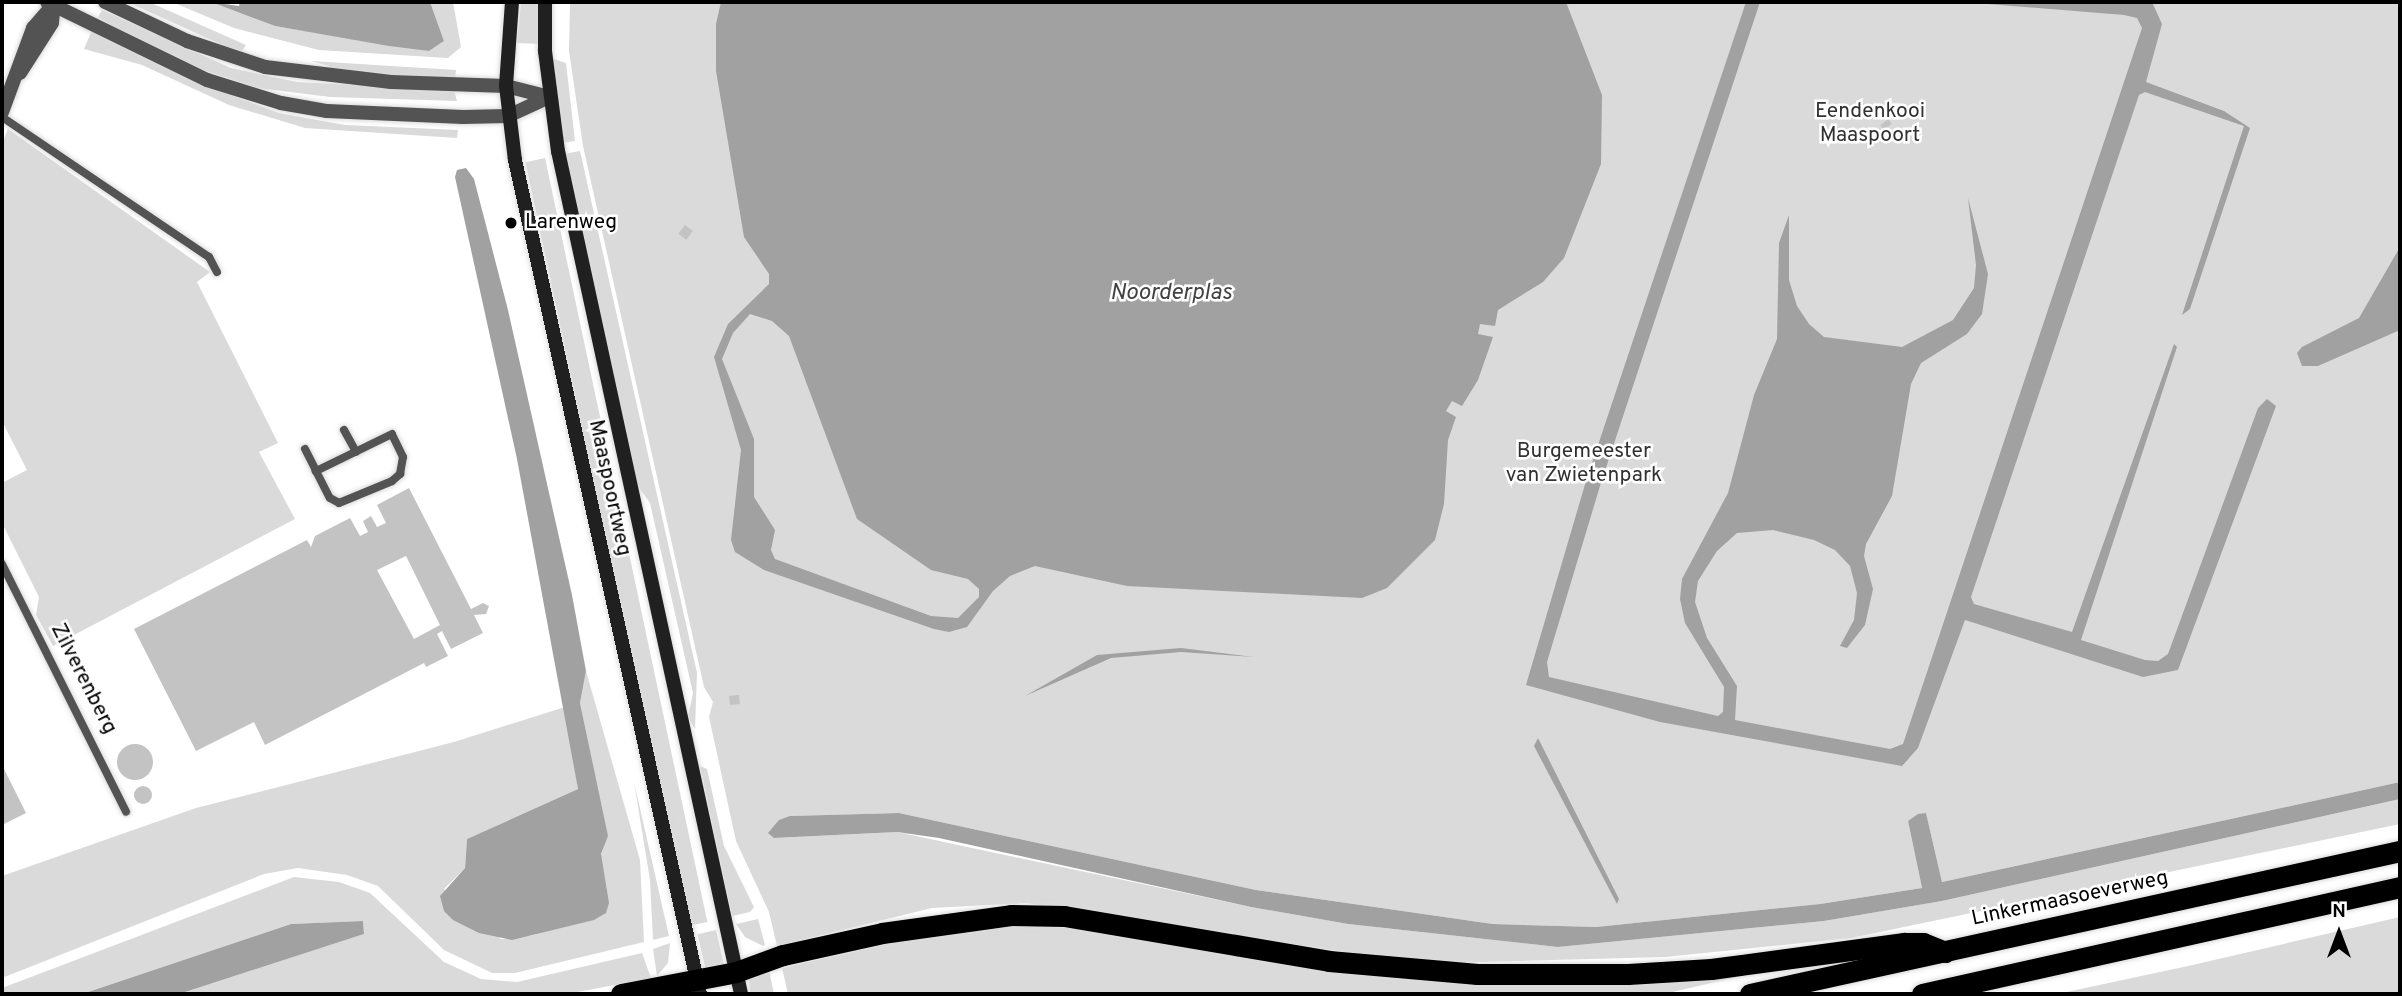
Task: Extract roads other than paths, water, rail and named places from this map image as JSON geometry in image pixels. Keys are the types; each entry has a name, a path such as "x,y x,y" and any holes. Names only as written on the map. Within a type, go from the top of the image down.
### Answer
{"highway":[{"name":"Linkermaasoeverweg","path":"1750,994 2400,851"},
{"path":"1929,993 2400,887"},
{"path":"621,994 699,987 783,955 946,921 1010,915 1064,916 1317,960 1478,974 1628,974 1711,969 1904,943 1923,943 1945,951"}],"main road":[{"name":"Maaspoortweg","path":"512,2 506,86 508,116 699,987"},
{"name":"Maaspoortweg","path":"545,2 549,97 741,994"}],"street":[{"path":"105,2 187,41 265,67 379,81 506,86 549,97"},
{"path":"2,115 33,28 51,3 207,80 281,103 355,112 508,116 549,97"}],"lane":[{"path":"2,115 209,257 217,272"},
{"path":"344,430 356,452"},
{"path":"305,449 316,471 330,498 339,503 391,481 404,466 392,434 316,471"},
{"name":"Zilverenberg","path":"2,564 126,812"}],"water":[{"path":"211,2 239,6 240,2 430,2 444,41 429,51 389,46 275,26"},
{"name":"Noorderplas","path":"721,2 1566,2 1602,95 1601,164 1564,258 1543,282 1498,310 1495,326 1480,324 1478,334 1493,337 1478,380 1462,406 1452,401 1446,411 1456,417 1448,440 1444,504 1435,540 1387,588 1362,598 1127,586 1035,566 1010,576 993,591 967,627 949,632 764,570 735,552 731,540 741,450 714,357 728,324 769,284 769,274 744,237 716,71 716,24","holes":["750,314 772,321 789,336 857,519 931,570 968,579 979,589 979,597 958,618 931,616 775,559 771,550 775,530 754,497 754,439 722,359 733,333"]},
{"path":"1746,2 1760,2 1600,486 1547,662 1549,677 1718,716 1723,712 1724,687 1685,623 1680,599 1682,579 1728,493 1754,395 1777,339 1779,243 1789,215 1789,280 1797,306 1809,324 1824,337 1902,347 1953,320 1974,288 1976,265 1968,198 1988,274 1982,314 1967,334 1921,363 1911,384 1892,496 1866,544 1864,556 1873,589 1865,625 1847,648 1840,646 1854,620 1857,593 1850,566 1835,550 1814,540 1773,530 1737,533 1717,551 1698,581 1695,602 1707,638 1737,686 1735,720 1890,749 1903,744 2142,28 2137,18 2124,15 1963,2 2152,2 2162,24 2146,82 2224,111 2250,128 2190,309 2182,315 2244,126 2145,92 2139,95 1971,597 1974,604 2072,632 2174,344 2177,347 2081,640 2145,660 2158,661 2168,654 2258,408 2267,399 2276,406 2178,670 2143,677 1965,620 1918,748 1902,766 1660,722 1526,685 1586,481"},
{"path":"466,168 474,179 508,310 572,595 586,671 580,703 608,836 601,854 609,903 606,913 594,920 512,940 479,933 453,920 444,911 440,896 465,868 467,839 578,789 517,459 455,177 457,170"},
{"path":"2400,247 2400,330 2318,366 2302,366 2297,353 2302,347 2359,318"},
{"path":"1181,648 1254,657 1181,652 1111,658 1025,696 1097,655"},
{"path":"1538,738 1619,899 1617,904 1534,746"},
{"path":"2400,782 2400,799 1942,901 1824,921 1558,947 1348,924 1251,907 939,838 897,832 774,838 768,833 779,820 790,816 899,813 1256,890 1493,924 1596,927 1820,904 1922,888 1908,821 1918,814 1926,813 1942,882"},
{"path":"363,921 364,934 179,994 82,994 291,924"}],"place":[{"name":"Larenweg","path":"511,223"}],"park label":[{"name":"Eendenkooi Maaspoort","path":"1870,124"},
{"name":"Burgemeester van Zwietenpark","path":"1584,464"}]}
